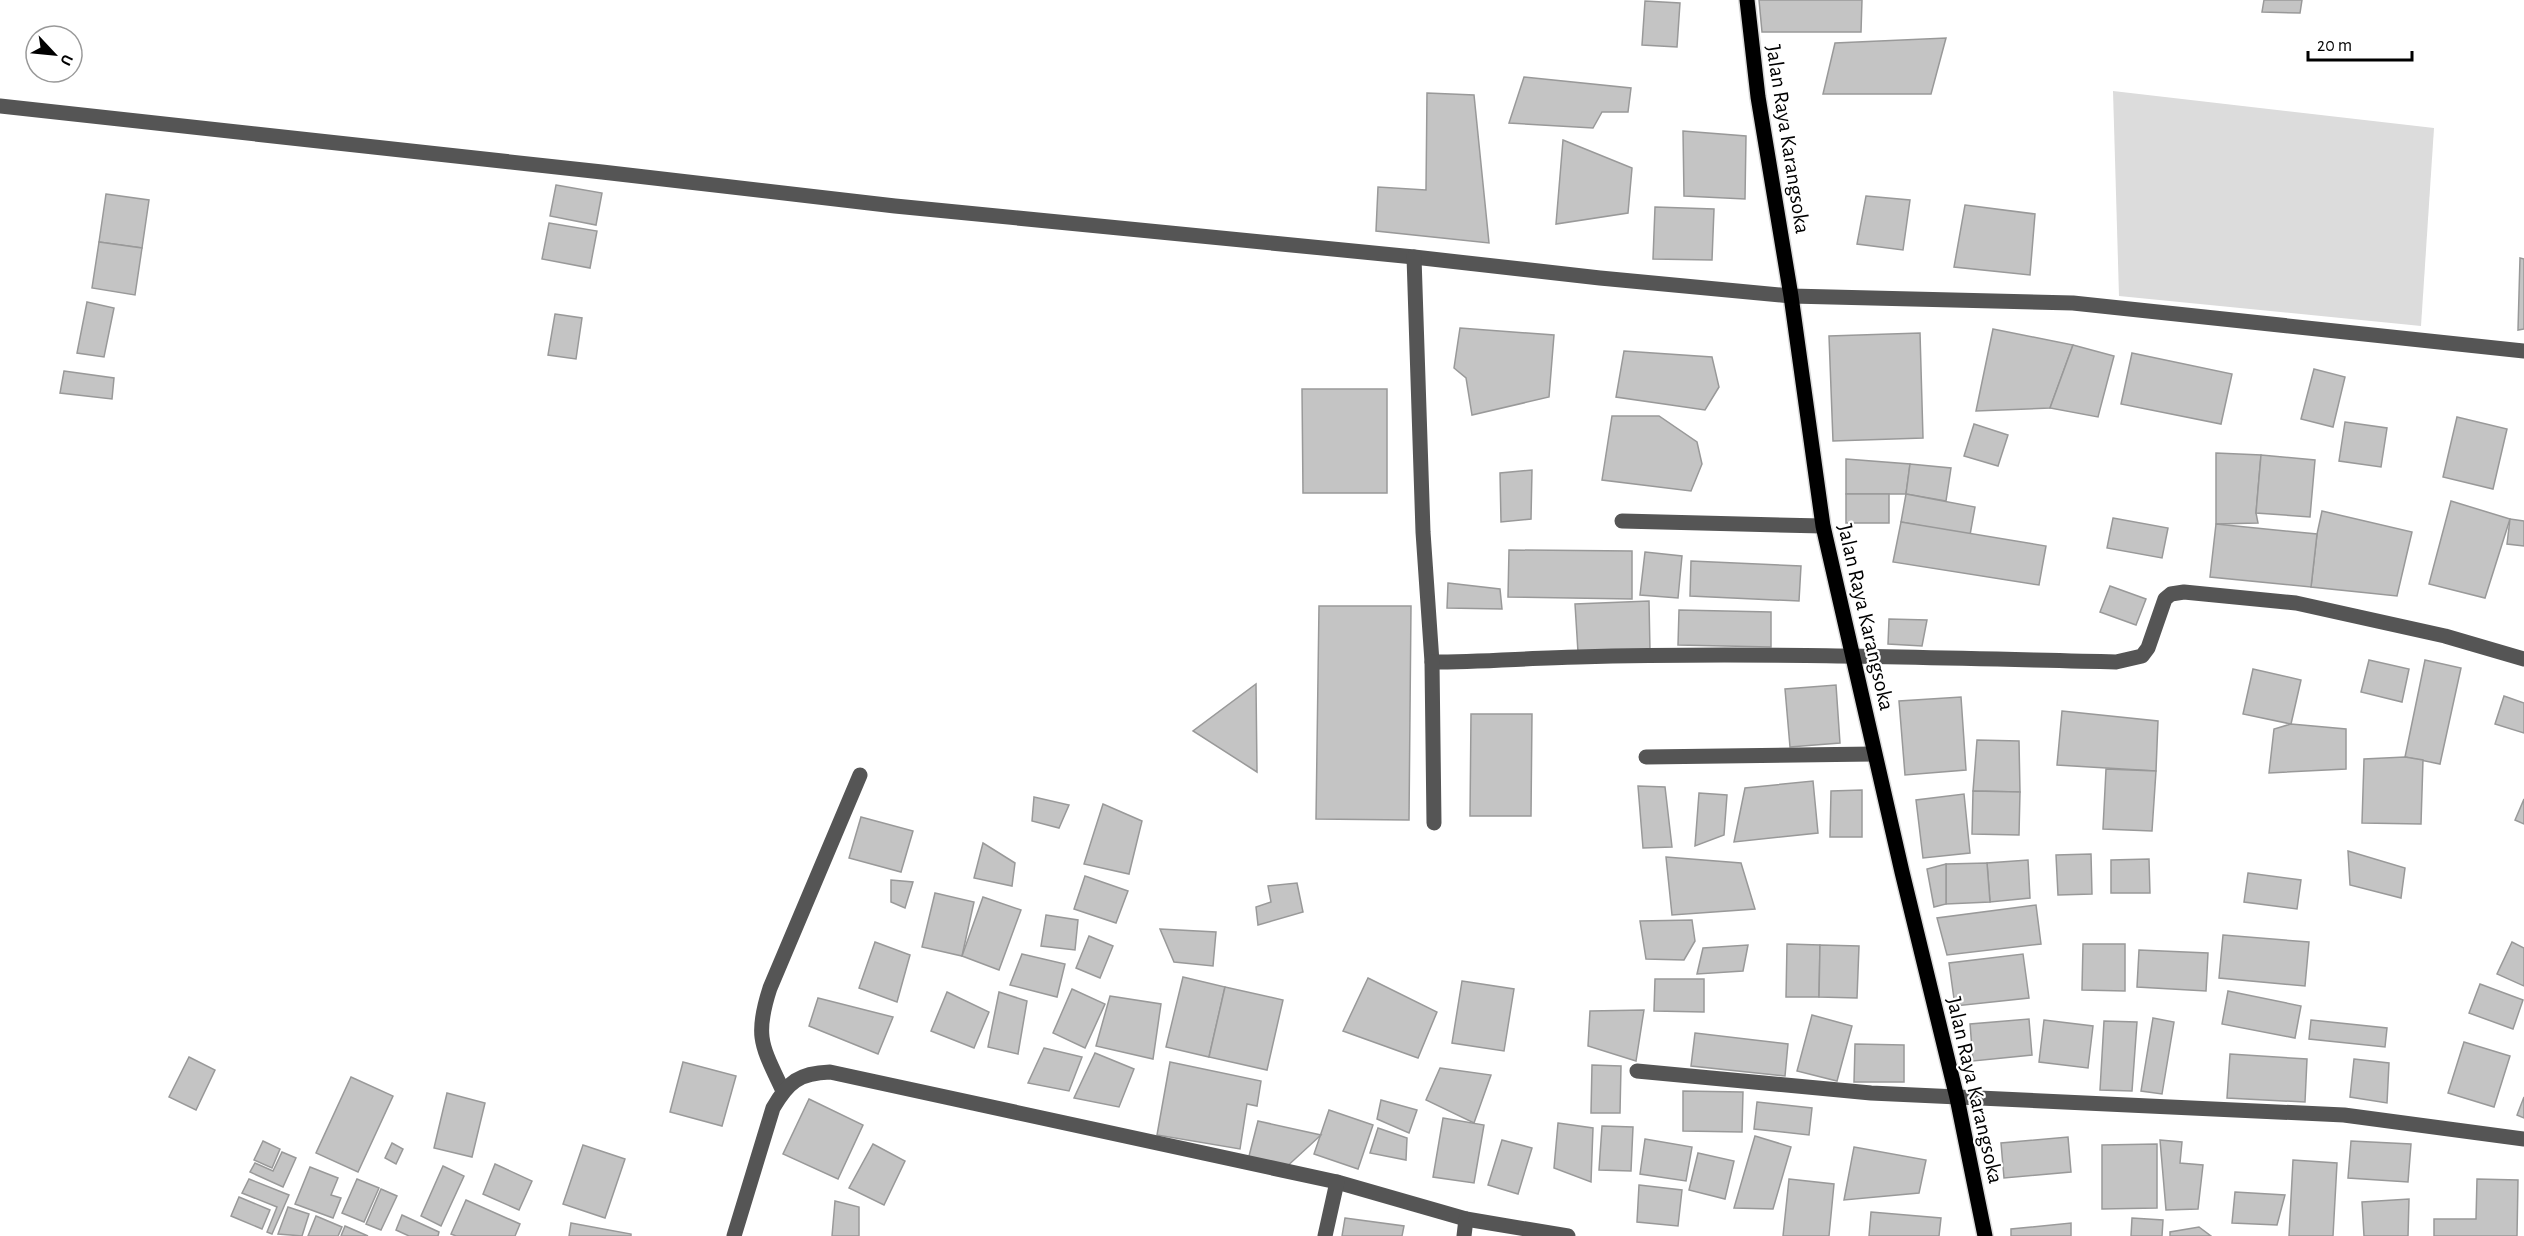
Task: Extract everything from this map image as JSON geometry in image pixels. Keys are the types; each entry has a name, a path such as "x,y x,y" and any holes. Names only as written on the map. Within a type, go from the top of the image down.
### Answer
{"main road":[{"name":"Jalan Raya Karangsoka","path":"1747,0 1758,97 1791,296 1823,526 1874,754 1957,1098 1985,1236"}],"street":[{"path":"0,106 895,206 1414,256 1600,278 1791,296 2073,303 2524,351"},
{"path":"1414,256 1423,532 1432,662 1434,823"},
{"path":"1622,521 1823,526"},
{"path":"1432,662 1501,662 1577,657 1852,656 2104,662 2134,660 2142,656 2148,648 2164,599 2171,594 2184,592 2296,603 2445,636 2524,659"},
{"path":"1646,757 1874,754"},
{"path":"783,1091 762,1047 760,1030 762,1011 860,775"},
{"path":"1637,1071 1872,1093 2344,1114 2524,1139"},
{"path":"734,1236 773,1108 783,1091 799,1077 814,1072 830,1072 1337,1182 1466,1219 1568,1236"},
{"path":"1325,1236 1337,1182"},
{"path":"1464,1236 1466,1219"}],"shaded area":[{"path":"2113,91 2434,128 2421,326 2119,296"}],"building":[{"path":"1759,0 1862,0 1861,32 1762,32"},
{"path":"2264,0 2302,0 2300,13 2262,12"},
{"path":"1645,1 1680,3 1677,47 1642,45"},
{"path":"1946,38 1931,94 1823,94 1835,43"},
{"path":"1524,77 1631,88 1628,112 1602,112 1593,128 1509,123"},
{"path":"1427,93 1474,95 1489,243 1376,231 1378,187 1426,190"},
{"path":"1683,131 1746,136 1745,199 1684,196"},
{"path":"1563,140 1632,168 1628,213 1556,224"},
{"path":"556,185 602,193 596,225 550,216"},
{"path":"106,194 149,200 142,248 99,242"},
{"path":"1866,196 1910,200 1903,250 1857,244"},
{"path":"1965,205 2035,214 2030,275 1954,267"},
{"path":"1655,207 1714,209 1712,260 1653,259"},
{"path":"549,223 597,231 590,268 542,259"},
{"path":"99,242 142,248 135,295 92,288"},
{"path":"2520,258 2524,259 2524,329 2518,330"},
{"path":"87,302 114,308 104,357 77,353"},
{"path":"555,314 582,318 576,359 548,355"},
{"path":"1460,328 1554,335 1549,397 1472,415 1466,378 1454,368"},
{"path":"1993,329 2073,345 2050,408 1976,411"},
{"path":"1920,333 1923,438 1833,441 1829,336"},
{"path":"2073,345 2114,356 2098,417 2050,408"},
{"path":"1624,351 1712,357 1719,387 1705,410 1616,397"},
{"path":"2132,353 2232,374 2221,424 2121,404"},
{"path":"2314,369 2345,377 2333,427 2301,419"},
{"path":"64,371 114,378 112,399 60,393"},
{"path":"1302,389 1387,389 1387,493 1303,493"},
{"path":"1612,416 1659,416 1697,442 1702,464 1691,491 1602,480"},
{"path":"2457,417 2507,429 2493,489 2443,477"},
{"path":"2345,422 2387,428 2381,467 2339,461"},
{"path":"1974,424 2008,435 1998,466 1964,456"},
{"path":"2216,453 2261,455 2256,513 2258,523 2216,524"},
{"path":"2261,455 2315,460 2310,517 2256,513"},
{"path":"1846,459 1910,464 1906,494 1846,494"},
{"path":"1910,464 1951,468 1946,501 1906,494"},
{"path":"1532,470 1531,519 1501,522 1500,473"},
{"path":"1846,494 1889,494 1889,523 1846,523"},
{"path":"1906,494 1975,507 1970,535 1901,522"},
{"path":"2451,501 2510,519 2485,598 2429,584"},
{"path":"2322,511 2412,532 2397,596 2311,587"},
{"path":"2113,518 2168,528 2162,558 2107,548"},
{"path":"2510,519 2524,521 2524,546 2507,544"},
{"path":"1901,522 2046,546 2039,585 1893,562"},
{"path":"2216,524 2317,534 2311,587 2210,577"},
{"path":"1509,550 1632,551 1632,599 1508,597"},
{"path":"1645,552 1682,556 1678,598 1640,595"},
{"path":"1691,561 1801,566 1799,601 1690,596"},
{"path":"1448,583 1500,589 1502,609 1447,608"},
{"path":"2110,586 2146,599 2136,625 2100,612"},
{"path":"1649,601 1650,651 1578,652 1575,604"},
{"path":"1319,606 1411,606 1409,820 1316,819"},
{"path":"1679,610 1771,612 1771,647 1678,645"},
{"path":"1889,619 1927,620 1922,646 1888,644"},
{"path":"2369,660 2409,669 2402,702 2361,692"},
{"path":"2425,660 2461,668 2440,764 2405,757"},
{"path":"2253,669 2301,680 2291,724 2243,714"},
{"path":"1256,684 1257,772 1193,731"},
{"path":"1836,685 1840,743 1790,747 1785,689"},
{"path":"2504,696 2524,703 2524,733 2495,724"},
{"path":"1961,697 1966,770 1905,775 1899,701"},
{"path":"2062,711 2158,721 2156,771 2057,765"},
{"path":"1471,714 1532,714 1531,816 1470,816"},
{"path":"2291,724 2346,729 2346,769 2269,773 2274,729"},
{"path":"1977,740 2019,741 2020,792 1973,791"},
{"path":"2405,757 2423,760 2421,824 2362,823 2364,759"},
{"path":"2106,769 2156,771 2152,831 2103,829"},
{"path":"1813,781 1818,833 1734,842 1745,788"},
{"path":"1638,786 1665,787 1672,847 1643,848"},
{"path":"1862,790 1862,837 1830,837 1831,791"},
{"path":"1973,791 2020,792 2019,835 1972,834"},
{"path":"1699,793 1727,795 1724,835 1695,846"},
{"path":"1964,794 1970,853 1923,858 1916,800"},
{"path":"1034,797 1069,805 1059,828 1032,821"},
{"path":"2524,799 2524,824 2515,820"},
{"path":"1103,804 1142,821 1129,874 1084,864"},
{"path":"861,817 913,831 901,872 849,858"},
{"path":"983,843 1015,863 1012,886 974,878"},
{"path":"2348,851 2405,868 2401,898 2350,885"},
{"path":"2091,854 2092,894 2058,895 2056,855"},
{"path":"1666,857 1741,863 1755,909 1672,915"},
{"path":"2149,859 2150,893 2111,893 2111,860"},
{"path":"2028,860 2030,898 1990,902 1987,863"},
{"path":"1987,863 1990,902 1946,904 1946,864"},
{"path":"1946,864 1946,904 1934,907 1927,869"},
{"path":"2248,873 2301,880 2297,909 2244,902"},
{"path":"1085,876 1128,891 1116,923 1074,909"},
{"path":"891,880 913,882 905,908 891,902"},
{"path":"1297,883 1303,912 1258,925 1256,907 1271,902 1268,886"},
{"path":"935,893 974,902 962,956 922,947"},
{"path":"983,897 1021,910 999,970 962,956"},
{"path":"2036,905 2041,944 1947,955 1937,918"},
{"path":"1046,915 1078,920 1075,950 1041,946"},
{"path":"1692,920 1695,941 1684,960 1646,959 1640,921"},
{"path":"1160,929 1216,932 1213,966 1174,962"},
{"path":"2223,935 2309,942 2305,986 2219,978"},
{"path":"1089,936 1113,946 1100,978 1076,968"},
{"path":"875,942 910,955 897,1002 859,988"},
{"path":"2512,942 2524,948 2524,986 2497,974"},
{"path":"1787,944 1820,945 1819,997 1786,997"},
{"path":"2083,944 2125,944 2125,991 2082,990"},
{"path":"1748,945 1743,971 1697,974 1703,948"},
{"path":"1820,945 1859,946 1857,998 1819,997"},
{"path":"2139,950 2208,953 2206,991 2137,987"},
{"path":"1022,954 1065,964 1057,997 1010,985"},
{"path":"2023,954 2029,998 1955,1006 1949,963"},
{"path":"1183,977 1225,987 1209,1057 1166,1047"},
{"path":"1368,978 1437,1012 1418,1058 1343,1031"},
{"path":"1655,979 1704,979 1704,1012 1654,1011"},
{"path":"1462,981 1514,989 1504,1051 1452,1043"},
{"path":"2480,984 2523,1000 2513,1029 2469,1013"},
{"path":"1225,987 1283,1000 1267,1070 1209,1057"},
{"path":"1072,989 1105,1004 1085,1048 1053,1033"},
{"path":"2228,991 2301,1006 2295,1038 2222,1024"},
{"path":"947,992 989,1012 974,1048 931,1031"},
{"path":"999,992 1027,1001 1018,1054 988,1047"},
{"path":"1110,996 1161,1004 1153,1059 1096,1046"},
{"path":"818,998 893,1017 878,1054 809,1026"},
{"path":"1644,1010 1636,1061 1588,1046 1590,1011"},
{"path":"1812,1015 1852,1026 1837,1081 1797,1071"},
{"path":"2153,1018 2174,1022 2162,1094 2141,1091"},
{"path":"2029,1019 2032,1055 1973,1061 1970,1024"},
{"path":"2044,1020 2093,1026 2088,1068 2039,1062"},
{"path":"2311,1020 2387,1028 2385,1047 2309,1039"},
{"path":"2104,1021 2137,1022 2132,1091 2100,1090"},
{"path":"1695,1033 1788,1044 1785,1076 1691,1066"},
{"path":"2464,1042 2510,1056 2494,1107 2448,1093"},
{"path":"1855,1044 1904,1045 1904,1082 1854,1082"},
{"path":"1044,1048 1082,1057 1069,1091 1028,1083"},
{"path":"1095,1053 1134,1069 1119,1107 1074,1098"},
{"path":"2230,1054 2307,1059 2305,1102 2227,1098"},
{"path":"189,1057 215,1070 196,1110 169,1097"},
{"path":"2354,1059 2389,1063 2387,1103 2350,1097"},
{"path":"683,1062 736,1076 722,1126 670,1112"},
{"path":"1170,1062 1261,1081 1257,1106 1247,1104 1240,1149 1157,1135"},
{"path":"1592,1065 1621,1066 1620,1113 1591,1113"},
{"path":"1440,1068 1491,1075 1474,1123 1426,1100"},
{"path":"351,1077 393,1096 358,1172 316,1153"},
{"path":"1683,1091 1743,1092 1742,1132 1683,1131"},
{"path":"447,1093 485,1103 472,1157 434,1148"},
{"path":"2524,1097 2524,1118 2517,1115"},
{"path":"809,1099 863,1125 838,1179 783,1154"},
{"path":"1381,1100 1417,1110 1409,1133 1377,1119"},
{"path":"1757,1102 1812,1108 1809,1135 1754,1129"},
{"path":"1329,1110 1373,1125 1358,1169 1314,1154"},
{"path":"1443,1118 1484,1125 1474,1183 1433,1177"},
{"path":"1258,1121 1321,1135 1282,1171 1247,1164"},
{"path":"1558,1123 1593,1128 1591,1182 1554,1168"},
{"path":"1602,1126 1633,1127 1631,1171 1599,1170"},
{"path":"1378,1128 1407,1138 1406,1160 1370,1153"},
{"path":"1755,1136 1791,1147 1773,1209 1734,1208"},
{"path":"2068,1137 2071,1172 2004,1178 2001,1143"},
{"path":"1645,1139 1692,1147 1686,1181 1640,1174"},
{"path":"1502,1140 1532,1148 1518,1194 1488,1185"},
{"path":"2160,1140 2182,1142 2180,1163 2203,1165 2198,1209 2166,1210"},
{"path":"263,1141 280,1149 272,1168 254,1160"},
{"path":"2351,1141 2411,1144 2408,1182 2348,1178"},
{"path":"392,1143 403,1149 396,1164 385,1158"},
{"path":"873,1144 905,1161 884,1205 849,1188"},
{"path":"2157,1144 2157,1208 2102,1209 2102,1145"},
{"path":"583,1145 625,1159 605,1218 563,1204"},
{"path":"1854,1147 1926,1160 1919,1193 1844,1200"},
{"path":"282,1152 296,1158 283,1187 250,1172 255,1163 273,1171"},
{"path":"1698,1153 1734,1161 1725,1199 1689,1190"},
{"path":"2293,1160 2337,1163 2333,1236 2289,1236"},
{"path":"495,1164 532,1181 519,1210 483,1194"},
{"path":"443,1166 464,1176 441,1226 421,1216"},
{"path":"310,1167 338,1178 331,1195 341,1198 333,1218 295,1204"},
{"path":"249,1179 289,1195 272,1234 267,1232 277,1207 242,1193"},
{"path":"357,1179 379,1188 364,1222 342,1213"},
{"path":"1789,1179 1834,1184 1829,1236 1783,1236"},
{"path":"2477,1179 2518,1180 2517,1236 2434,1236 2434,1219 2476,1219"},
{"path":"1639,1185 1682,1190 1678,1226 1637,1222"},
{"path":"381,1189 397,1196 381,1230 366,1224"},
{"path":"2235,1192 2285,1195 2277,1225 2232,1223"},
{"path":"239,1197 270,1210 262,1229 231,1216"},
{"path":"2409,1199 2408,1236 2364,1236 2362,1202"},
{"path":"466,1200 520,1224 515,1236 456,1236 451,1234"},
{"path":"835,1201 859,1207 859,1236 832,1236"},
{"path":"288,1207 309,1214 302,1236 278,1234"},
{"path":"1871,1212 1941,1218 1939,1236 1869,1236"},
{"path":"402,1215 439,1232 438,1236 409,1236 396,1230"},
{"path":"316,1216 342,1227 338,1236 308,1236"},
{"path":"1345,1218 1404,1226 1402,1236 1342,1236"},
{"path":"2132,1218 2163,1220 2162,1236 2131,1236"},
{"path":"571,1223 631,1234 631,1236 569,1236"},
{"path":"2071,1223 2071,1236 2011,1236 2011,1229"},
{"path":"345,1226 368,1236 341,1236"},
{"path":"2199,1227 2211,1236 2170,1236 2170,1232"}]}
